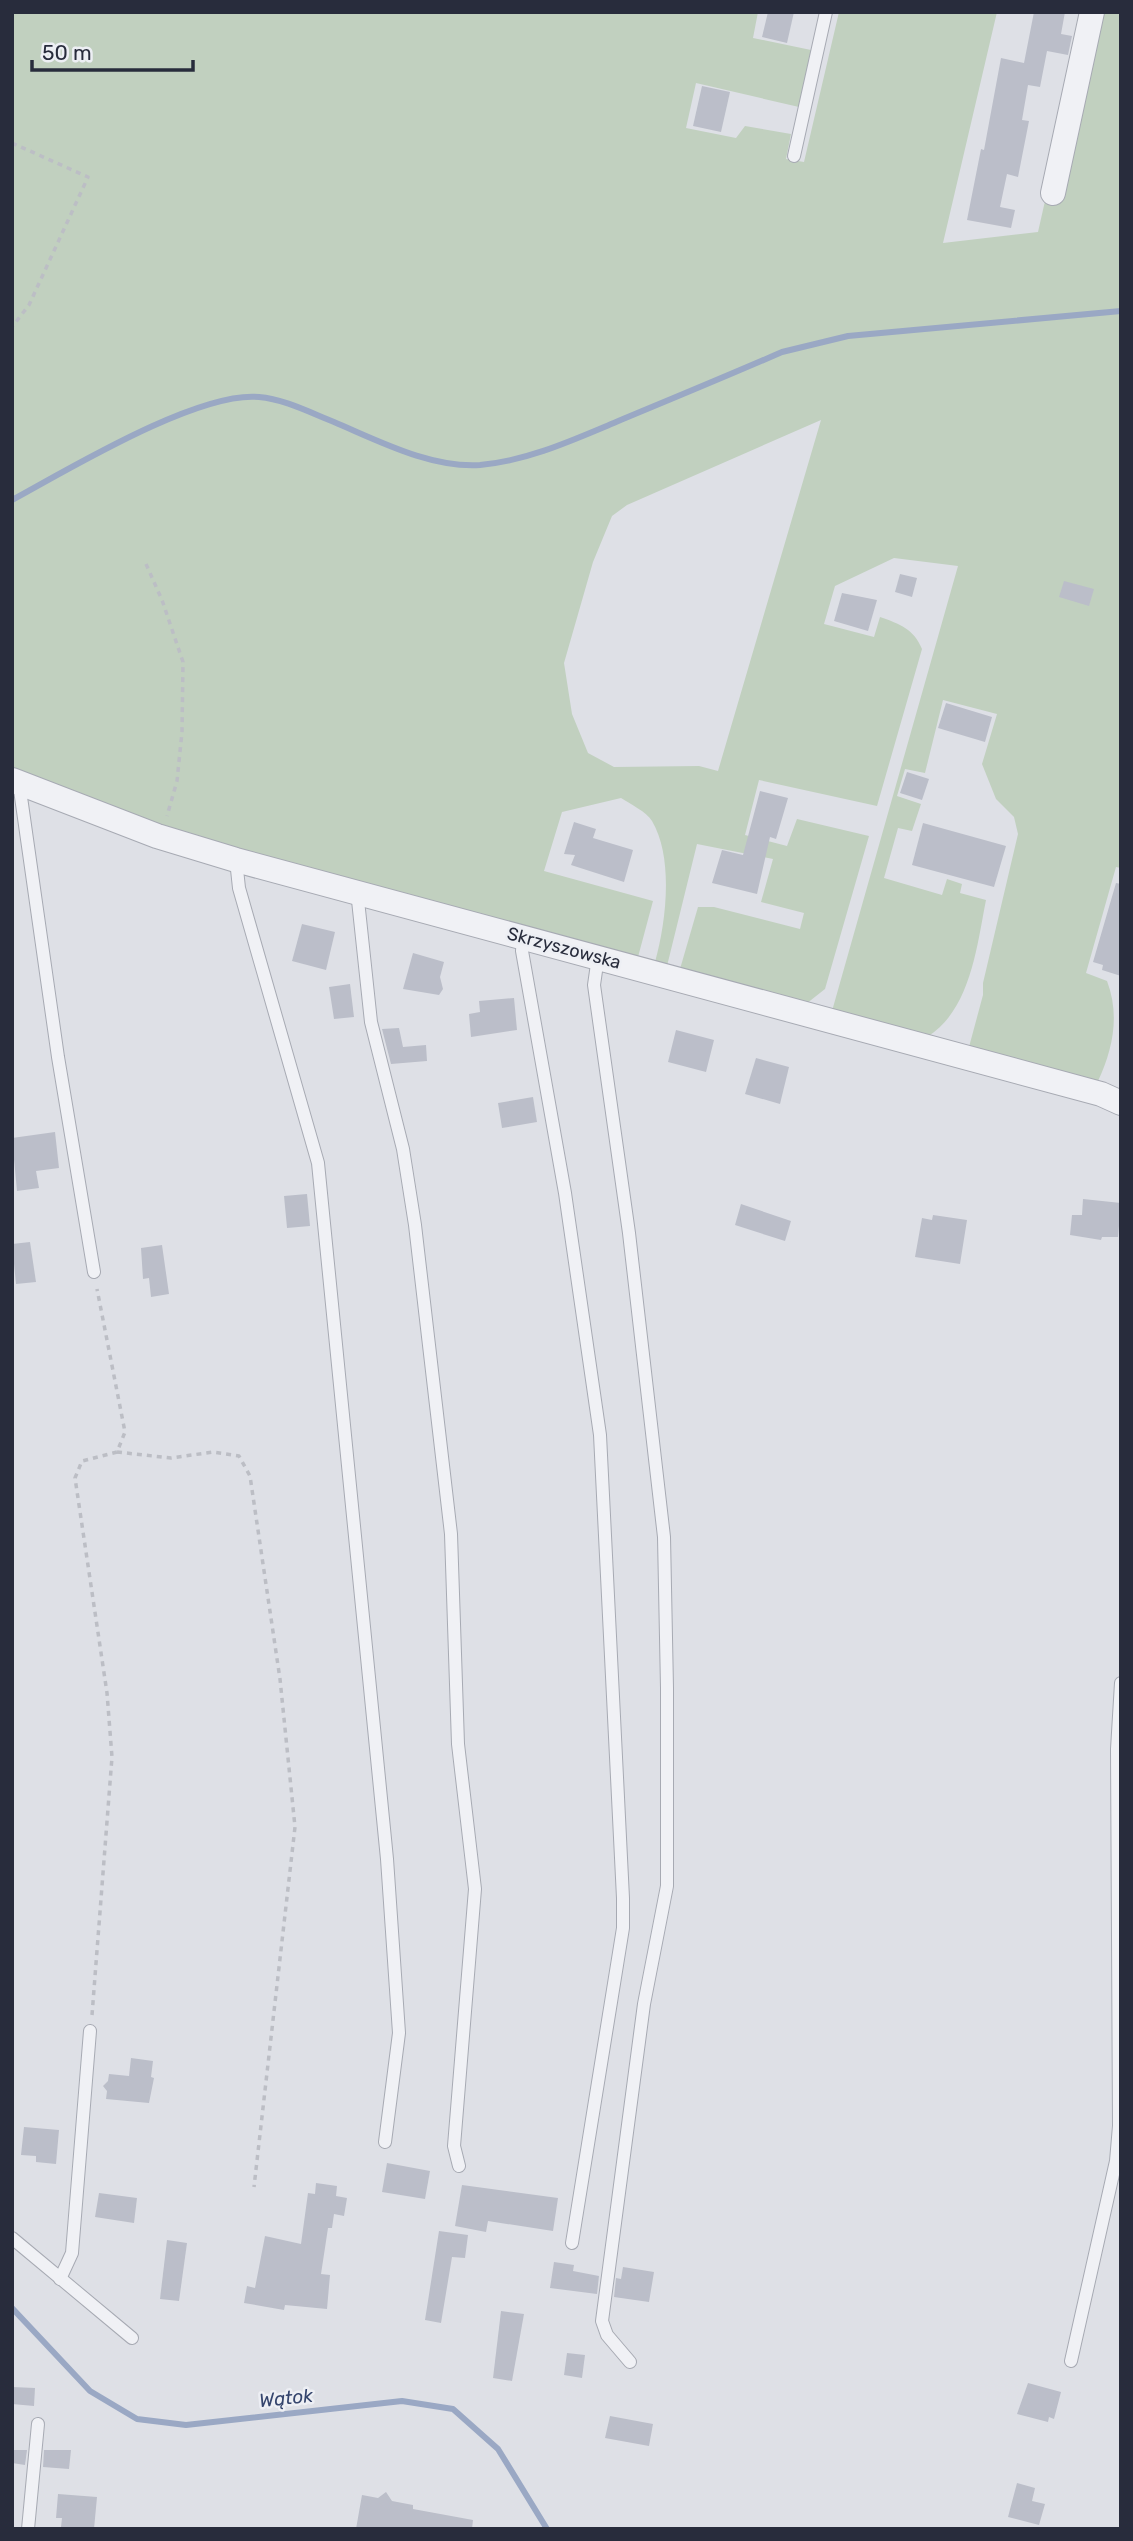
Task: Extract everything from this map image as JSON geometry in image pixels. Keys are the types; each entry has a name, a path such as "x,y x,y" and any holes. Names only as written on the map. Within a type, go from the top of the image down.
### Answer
{"street":[{"path":"1053,193 1092,12"},
{"name":"Skrzyszowska","path":"16,781 157,836 236,860 1101,1094 1121,1102"}],"lane":[{"path":"794,156 827,12"},
{"path":"16,781 94,1272"},
{"path":"236,860 239,888 317,1163 387,1859 400,2033 385,2142"},
{"path":"357,891 371,1022 403,1149 415,1225 452,1534 460,1771 475,1889 454,2146 460,2166"},
{"path":"523,937 522,951 565,1193 600,1435 623,1898 623,1928 572,2243"},
{"path":"598,957 594,985 629,1233 664,1537 667,1886 645,2004 601,2321 607,2335 630,2362"},
{"path":"1071,2361 1116,2161 1119,2126 1117,1749 1121,1683"},
{"path":"60,2278 72,2253 90,2031"},
{"path":"12,2238 132,2339"},
{"path":"28,2529 38,2424"}],"path":[{"path":"12,143 88,177 29,305 12,327"},
{"path":"146,564 162,600 183,662 182,732 177,781 167,817 157,836"},
{"path":"94,1272 125,1432 117,1452"},
{"path":"90,2031 112,1757 107,1693 75,1478 82,1461 117,1452 171,1458 213,1452 239,1456 250,1476 280,1679 295,1827 254,2187"}],"green space":[{"path":"12,12 758,12 753,38 811,50 799,107 696,83 686,128 736,138 745,126 791,134 786,159 804,162 839,12 997,12 943,243 1038,232 1045,201 1061,202 1103,12 1121,12 1121,868 1116,867 1086,973 1107,981 1113,1006 1111,1044 1098,1081 969,1047 1018,834 1014,817 996,799 982,764 997,714 943,700 925,773 905,769 897,796 921,804 912,831 898,828 884,878 942,895 947,879 962,884 960,893 986,900 970,975 954,1011 927,1037 832,1011 958,566 894,558 835,586 824,624 874,637 880,617 906,628 922,649 877,806 759,780 745,835 787,846 797,819 869,836 825,989 806,1004 680,969 698,907 714,907 800,929 804,913 761,902 773,859 697,844 667,966 655,962 665,910 666,872 663,853 659,836 650,818 621,798 562,812 544,871 653,901 638,957 177,834 12,769","holes":["821,420 718,771 699,766 614,767 588,753 572,714 564,663 593,562 612,516 627,505"]}],"building":[{"path":"768,12 794,12 787,43 762,37"},
{"path":"1034,12 1065,12 1061,34 1072,36 1068,55 1047,51 1040,87 1028,85 1022,120 1029,121 1018,177 1007,174 1000,207 1015,210 1011,228 967,220 981,149 984,150 1001,58 1024,63"},
{"path":"702,86 730,92 721,132 693,126"},
{"path":"900,574 917,578 912,597 895,592"},
{"path":"1064,581 1094,589 1089,606 1059,597"},
{"path":"842,593 877,600 868,631 834,621"},
{"path":"946,703 992,717 985,742 938,728"},
{"path":"907,772 929,779 922,800 900,793"},
{"path":"760,791 788,798 776,839 770,837 757,894 712,883 722,850 743,855"},
{"path":"574,822 596,829 593,838 633,850 624,882 571,865 575,855 564,854"},
{"path":"923,823 1006,846 994,887 912,865"},
{"path":"1116,883 1121,884 1121,976 1102,970 1103,965 1093,962"},
{"path":"302,924 335,932 326,970 292,961"},
{"path":"413,953 444,962 440,977 443,989 439,995 403,989"},
{"path":"350,984 354,1017 334,1019 329,987"},
{"path":"514,998 517,1030 471,1037 469,1014 480,1012 479,1001"},
{"path":"399,1028 403,1047 426,1045 427,1061 391,1064 382,1029"},
{"path":"676,1030 714,1040 706,1072 668,1062"},
{"path":"756,1058 789,1067 780,1104 745,1094"},
{"path":"533,1097 537,1122 502,1128 498,1103"},
{"path":"55,1132 59,1168 36,1171 39,1188 17,1191 12,1138"},
{"path":"307,1194 310,1226 287,1228 284,1196"},
{"path":"1083,1199 1121,1203 1118,1237 1102,1237 1101,1240 1070,1235 1072,1215 1082,1215"},
{"path":"741,1204 791,1221 785,1241 735,1225"},
{"path":"933,1215 967,1220 960,1264 915,1257 922,1218 932,1220"},
{"path":"30,1242 36,1282 16,1284 12,1244"},
{"path":"162,1245 169,1294 151,1297 149,1278 143,1279 141,1248"},
{"path":"131,2058 153,2061 151,2077 154,2078 149,2103 106,2099 107,2091 103,2086 108,2081 109,2074 129,2076"},
{"path":"24,2127 59,2130 56,2164 36,2162 36,2156 21,2155"},
{"path":"387,2163 430,2171 425,2199 382,2192"},
{"path":"316,2183 337,2186 336,2196 347,2198 344,2216 334,2214 332,2228 328,2228 321,2274 330,2275 327,2309 285,2305 284,2310 244,2303 247,2286 255,2288 265,2236 301,2244 308,2193 315,2194"},
{"path":"462,2185 558,2198 553,2231 488,2221 486,2232 455,2226"},
{"path":"99,2193 137,2198 134,2223 95,2217"},
{"path":"439,2231 468,2235 465,2258 452,2257 441,2323 425,2320"},
{"path":"167,2240 187,2243 179,2301 160,2299"},
{"path":"554,2262 574,2265 573,2271 599,2276 597,2294 550,2288"},
{"path":"623,2267 654,2272 649,2302 614,2297 616,2278 621,2279"},
{"path":"501,2311 524,2314 512,2381 493,2378"},
{"path":"567,2353 585,2355 582,2378 564,2375"},
{"path":"1028,2383 1061,2392 1054,2419 1049,2417 1048,2422 1017,2414"},
{"path":"12,2387 35,2388 34,2406 12,2404"},
{"path":"610,2416 653,2424 649,2446 605,2438"},
{"path":"12,2450 27,2450 25,2465 12,2463"},
{"path":"44,2450 71,2450 69,2469 43,2467"},
{"path":"1017,2483 1035,2488 1032,2501 1045,2504 1039,2525 1008,2517"},
{"path":"386,2492 392,2501 413,2505 413,2509 473,2520 472,2529 356,2529 362,2495 378,2498"},
{"path":"58,2494 97,2497 94,2529 61,2527 62,2518 56,2518"}],"waterway":[{"path":"12,500 134,435 203,406 233,398 259,397 278,400 405,452 442,462 480,465 550,449 782,352 848,336 1121,311"},
{"name":"Wątok","path":"12,2308 90,2391 137,2419 186,2425 402,2401 453,2409 498,2449 547,2529"}]}
